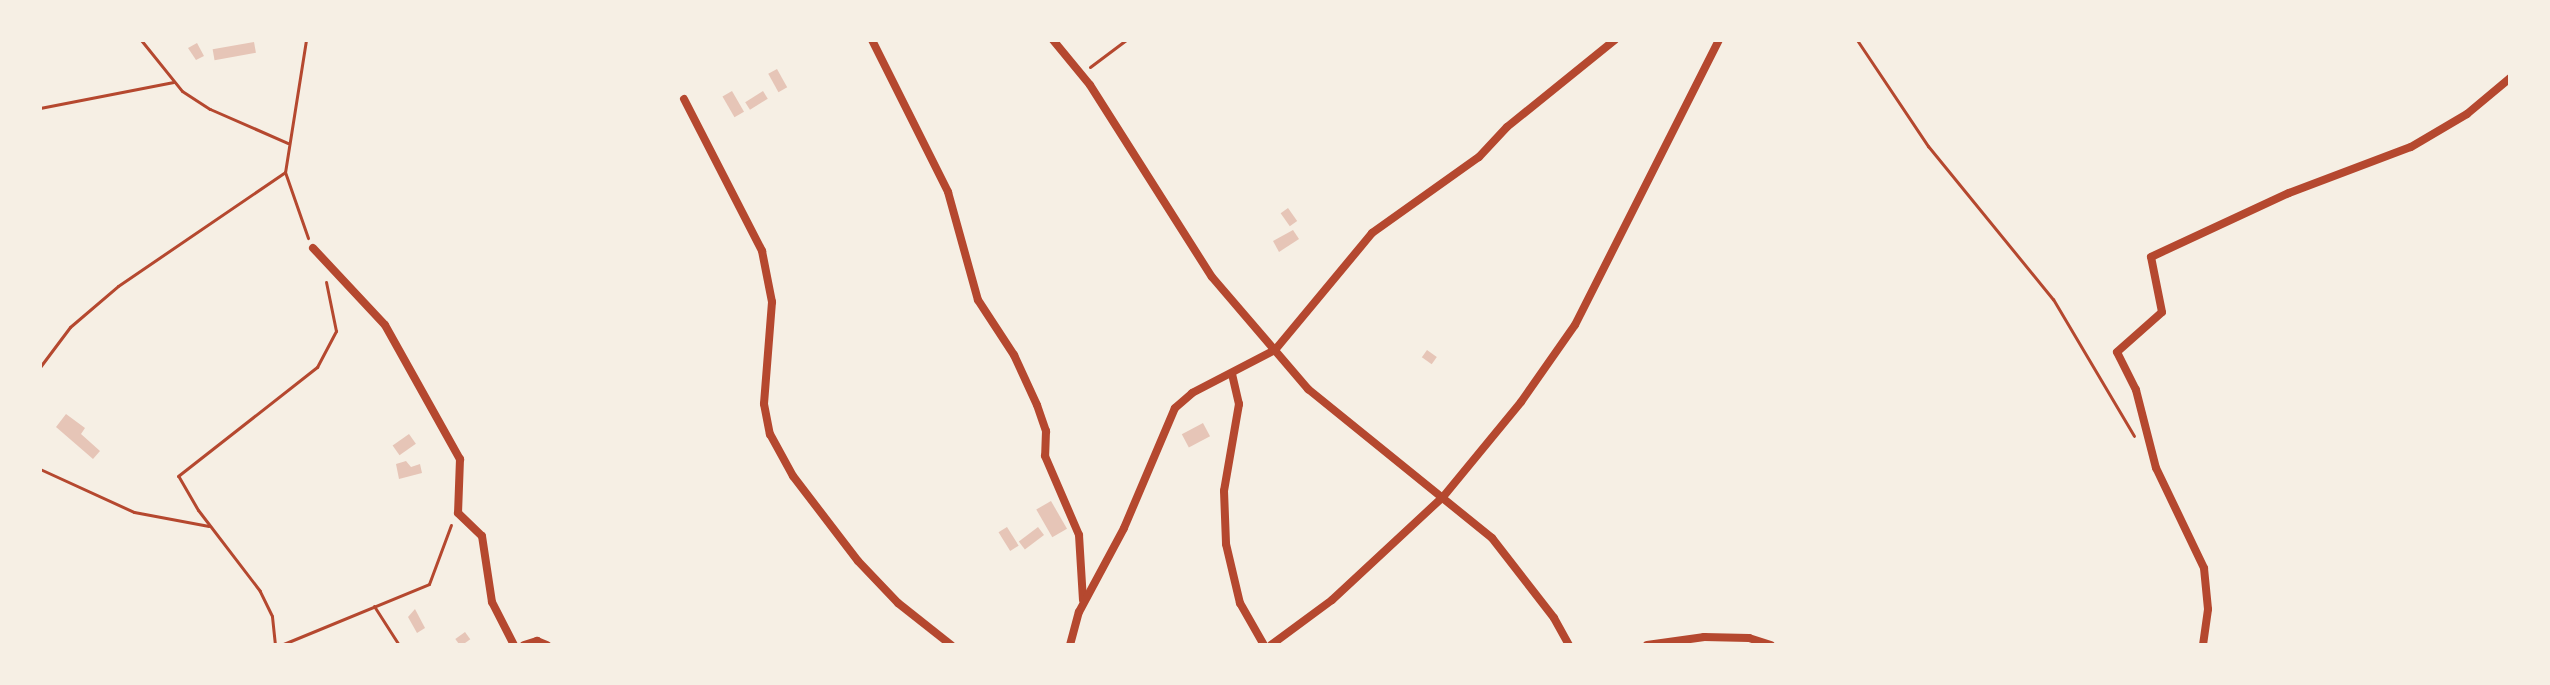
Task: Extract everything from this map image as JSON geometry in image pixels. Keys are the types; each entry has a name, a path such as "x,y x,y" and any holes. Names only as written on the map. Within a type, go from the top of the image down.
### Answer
{"street":[{"path":"872,40 943,180 978,300 1014,355 1037,405 1046,431 1045,456 1079,535 1083,602"},
{"path":"1053,40 1082,76 1212,277 1275,350 1343,419 1466,512 1510,558 1569,645"},
{"path":"1070,645 1083,602 1124,528 1168,417 1192,393 1275,350 1372,233 1469,165 1507,127 1615,40"},
{"path":"1271,645 1332,600 1443,497 1575,325 1719,40"},
{"path":"2203,645 2208,609 2204,568 2156,468 2136,390 2117,352 2162,312 2151,257 2289,193 2411,147 2467,114 2510,78"},
{"path":"684,99 762,251 772,302 764,404 770,434 793,476 858,561 898,603 951,645"},
{"path":"313,248 385,325 442,426 462,470 458,513 482,536 492,602 514,645"},
{"path":"1232,374 1239,404 1224,491 1226,544 1240,603 1264,645"},
{"path":"1647,645 1704,637 1749,638 1771,645"},
{"path":"524,645 547,645"}],"path":[{"path":"141,40 174,82 210,109 288,143"},
{"path":"306,40 285,172 293,207 313,248"},
{"path":"1082,76 1126,40"},
{"path":"1857,40 1928,146 2053,299 2138,442"},
{"path":"40,108 174,82"},
{"path":"40,367 70,327 118,286 285,172"},
{"path":"275,645 272,616 260,591 210,526 178,476 317,367 336,331 324,275"},
{"path":"40,469 134,512 210,526"},
{"path":"281,645 429,584 458,513"},
{"path":"374,606 399,645"}],"building":[{"path":"254,42 256,53 215,60 213,49"},
{"path":"197,43 204,56 196,60 188,48"},
{"path":"777,69 787,87 778,92 768,74"},
{"path":"732,91 744,112 734,117 722,96"},
{"path":"763,91 768,99 750,110 745,102"},
{"path":"1288,208 1297,221 1290,226 1281,213"},
{"path":"1293,230 1299,239 1279,252 1273,241"},
{"path":"1427,350 1437,357 1432,364 1422,357"},
{"path":"66,414 85,428 81,434 100,451 93,459 56,427"},
{"path":"1203,423 1210,436 1189,448 1182,434"},
{"path":"409,434 416,444 399,455 393,445"},
{"path":"406,461 411,467 420,464 422,473 399,479 396,464"},
{"path":"1051,501 1067,529 1052,537 1036,510"},
{"path":"1007,527 1019,546 1010,551 999,532"},
{"path":"1038,527 1044,535 1025,549 1019,541"},
{"path":"415,609 425,628 417,633 408,617"},
{"path":"465,632 470,639 460,645 455,639"}]}
